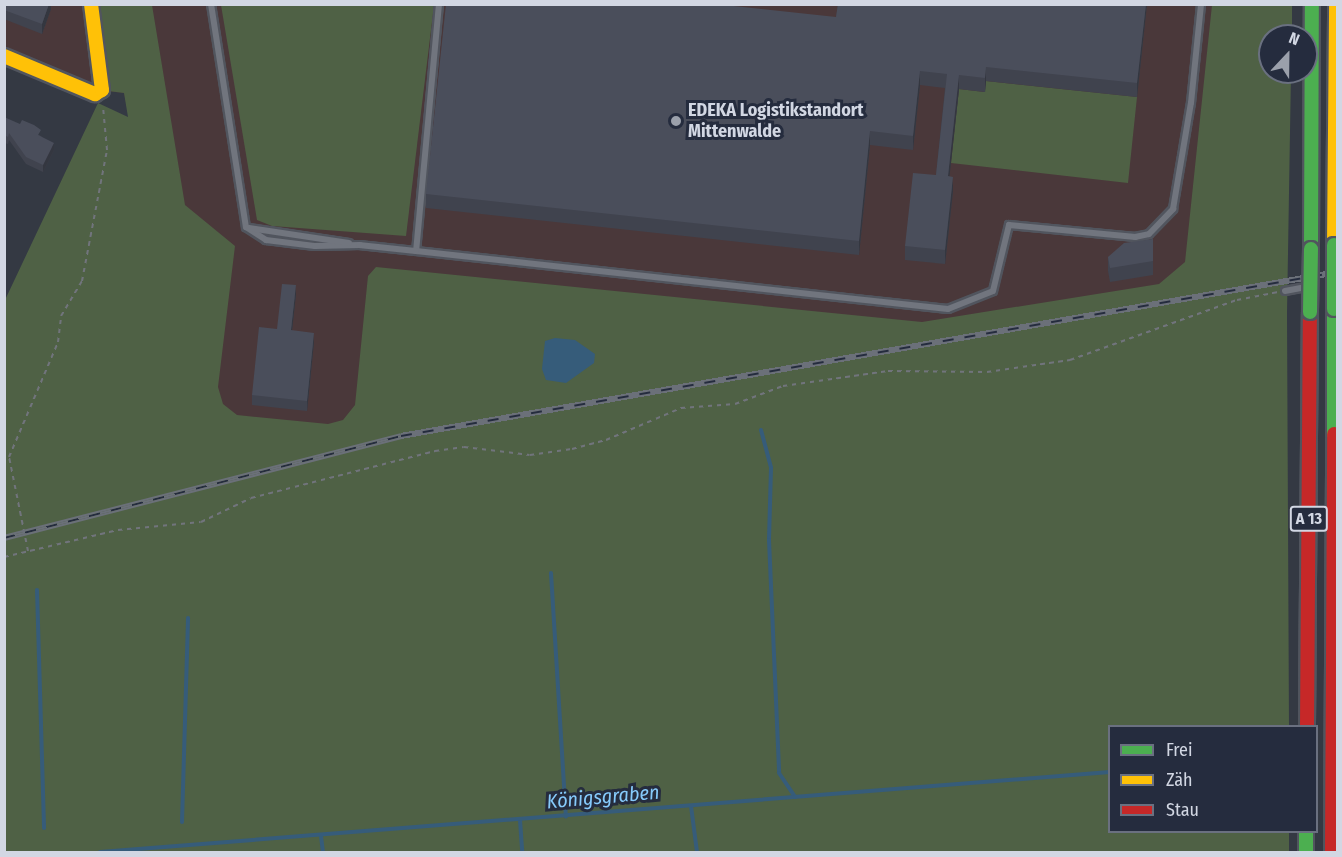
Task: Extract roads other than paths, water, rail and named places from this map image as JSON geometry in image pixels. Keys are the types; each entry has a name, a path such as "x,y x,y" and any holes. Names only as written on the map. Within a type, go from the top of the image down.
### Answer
{"main road":[{"path":"4,56 97,93 103,82 91,4"},
{"name":"A 13","path":"1307,725 1312,4"},
{"name":"A 13","path":"1332,852 1336,4"},
{"path":"1306,833 1306,852"}],"lane":[{"path":"211,4 246,228"},
{"path":"416,250 440,4"},
{"path":"246,228 266,240 315,246 360,245 416,250 948,309 993,291 1009,225 1135,237 1149,234 1173,209 1191,103 1201,4"},
{"path":"246,228 299,232 360,245"},
{"path":"1327,283 1338,281"},
{"path":"1285,291 1317,285"}],"water":[{"path":"555,338 575,340 595,354 594,363 566,383 546,380 542,369 545,341"}],"waterway":[{"path":"761,430 771,468 769,540 779,773 795,797"},
{"path":"551,573 566,817"},
{"path":"37,590 44,828"},
{"path":"182,822 188,618"},
{"name":"Königsgraben","path":"100,852 1108,772"},
{"path":"691,806 697,852"},
{"path":"520,820 522,852"},
{"path":"321,836 323,852"}],"railway":[{"path":"4,538 401,436 1338,272"}],"place":[{"name":"EDEKA Logistikstandort Mittenwalde","path":"676,121"}]}
